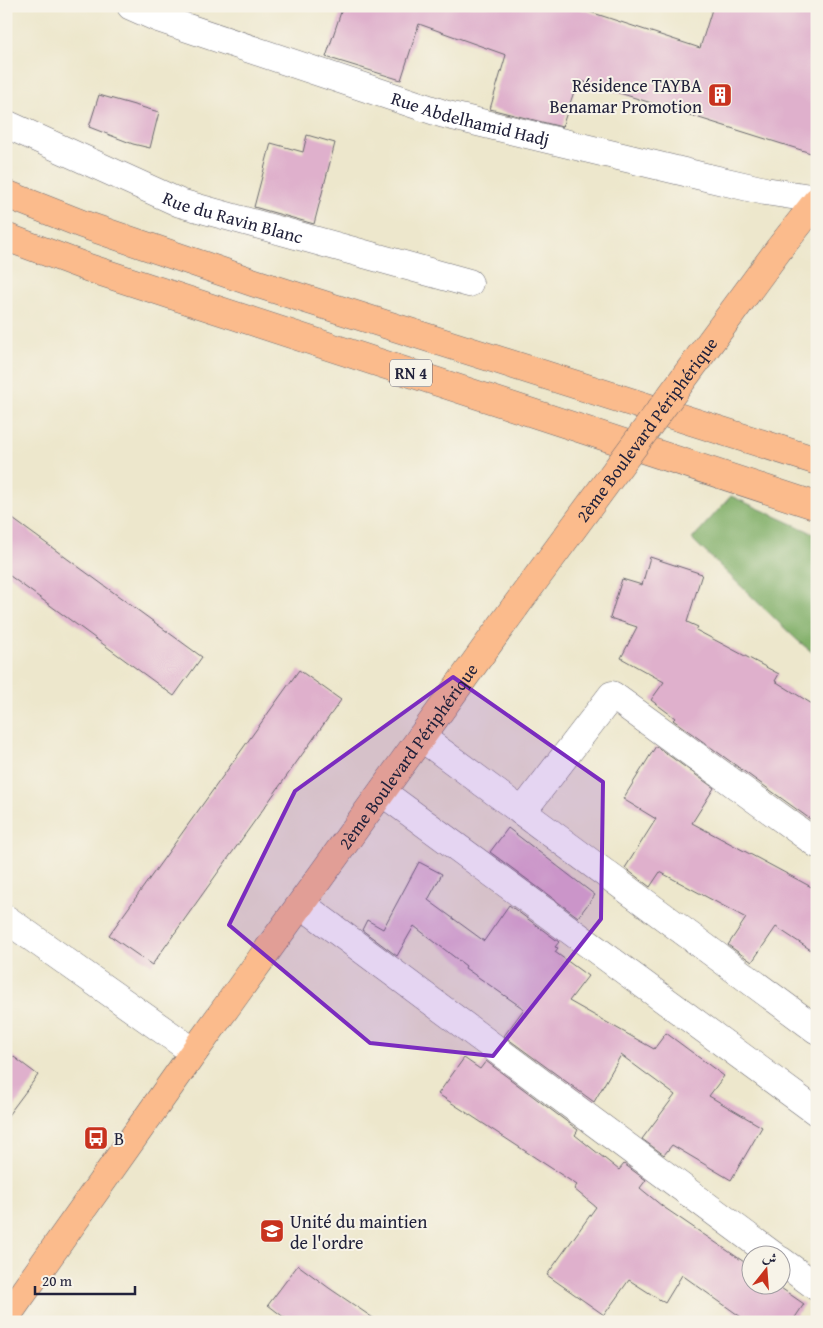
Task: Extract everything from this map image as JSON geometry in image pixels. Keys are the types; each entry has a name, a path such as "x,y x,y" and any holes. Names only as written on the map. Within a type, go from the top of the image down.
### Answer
{"main road":[{"name":"RN 4","path":"6,194 82,224 256,283 817,461"},
{"name":"2ème Boulevard Périphérique","path":"6,1317 194,1052 515,607 817,200"},
{"name":"RN 4","path":"6,237 88,268 817,506"}],"street":[{"name":"Rue Abdelhamid Hadj","path":"131,6 158,18 444,114 765,191 817,200"},
{"name":"Rue du Ravin Blanc","path":"6,124 180,203 470,283"},
{"path":"522,812 612,695 817,844"},
{"path":"421,737 817,1030"},
{"path":"382,792 817,1112"},
{"path":"301,904 761,1246"},
{"path":"6,919 194,1052"},
{"path":"790,1267 817,1287"}],"highlighted area":[{"path":"453,677 603,782 601,919 493,1056 370,1043 229,925 295,791"}],"green space":[{"path":"731,496 817,535 817,656 797,640 692,539"}],"building":[{"name":"Résidence TAYBA Benamar Promotion","path":"343,6 572,6 700,48 713,6 817,6 817,155 578,80 562,127 490,109 506,55 419,24 401,80 326,57"},
{"path":"99,95 159,112 150,148 133,144 89,127"},
{"path":"307,135 335,143 314,224 254,207 271,143 303,152"},
{"path":"6,514 202,657 174,696 6,573"},
{"path":"650,557 702,574 687,622 698,627 696,630 779,674 775,681 817,707 817,824 673,720 675,718 651,700 664,682 621,658 637,627 610,618 622,579 642,585"},
{"path":"299,670 341,700 152,965 109,935"},
{"path":"656,746 714,788 692,823 817,890 817,954 776,927 752,962 728,945 746,918 660,872 650,887 625,868 656,819 623,799"},
{"path":"508,828 595,895 578,917 490,852"},
{"path":"419,862 442,874 428,900 484,941 509,905 559,942 555,947 558,948 555,952 588,976 569,1001 654,1049 666,1033 724,1076 709,1096 762,1127 731,1180 672,1145 664,1155 642,1139 675,1095 621,1055 594,1102 504,1036 524,1009 465,968 466,966 414,926 397,956 362,930 367,920 383,929"},
{"path":"6,1051 38,1075 6,1118"},
{"path":"464,1058 480,1069 486,1061 578,1130 575,1135 619,1170 624,1164 646,1180 640,1188 662,1206 740,1259 740,1296 790,1296 790,1294 804,1304 792,1322 748,1322 682,1275 665,1303 629,1280 604,1315 547,1275 596,1207 574,1189 577,1185 438,1094"},
{"path":"298,1265 379,1322 290,1322 268,1305"}],"place":[{"name":"Résidence TAYBA Benamar Promotion","path":"720,95"},
{"name":"B","path":"96,1138"},
{"name":"Unité du maintien de l'ordre","path":"272,1231"}]}
